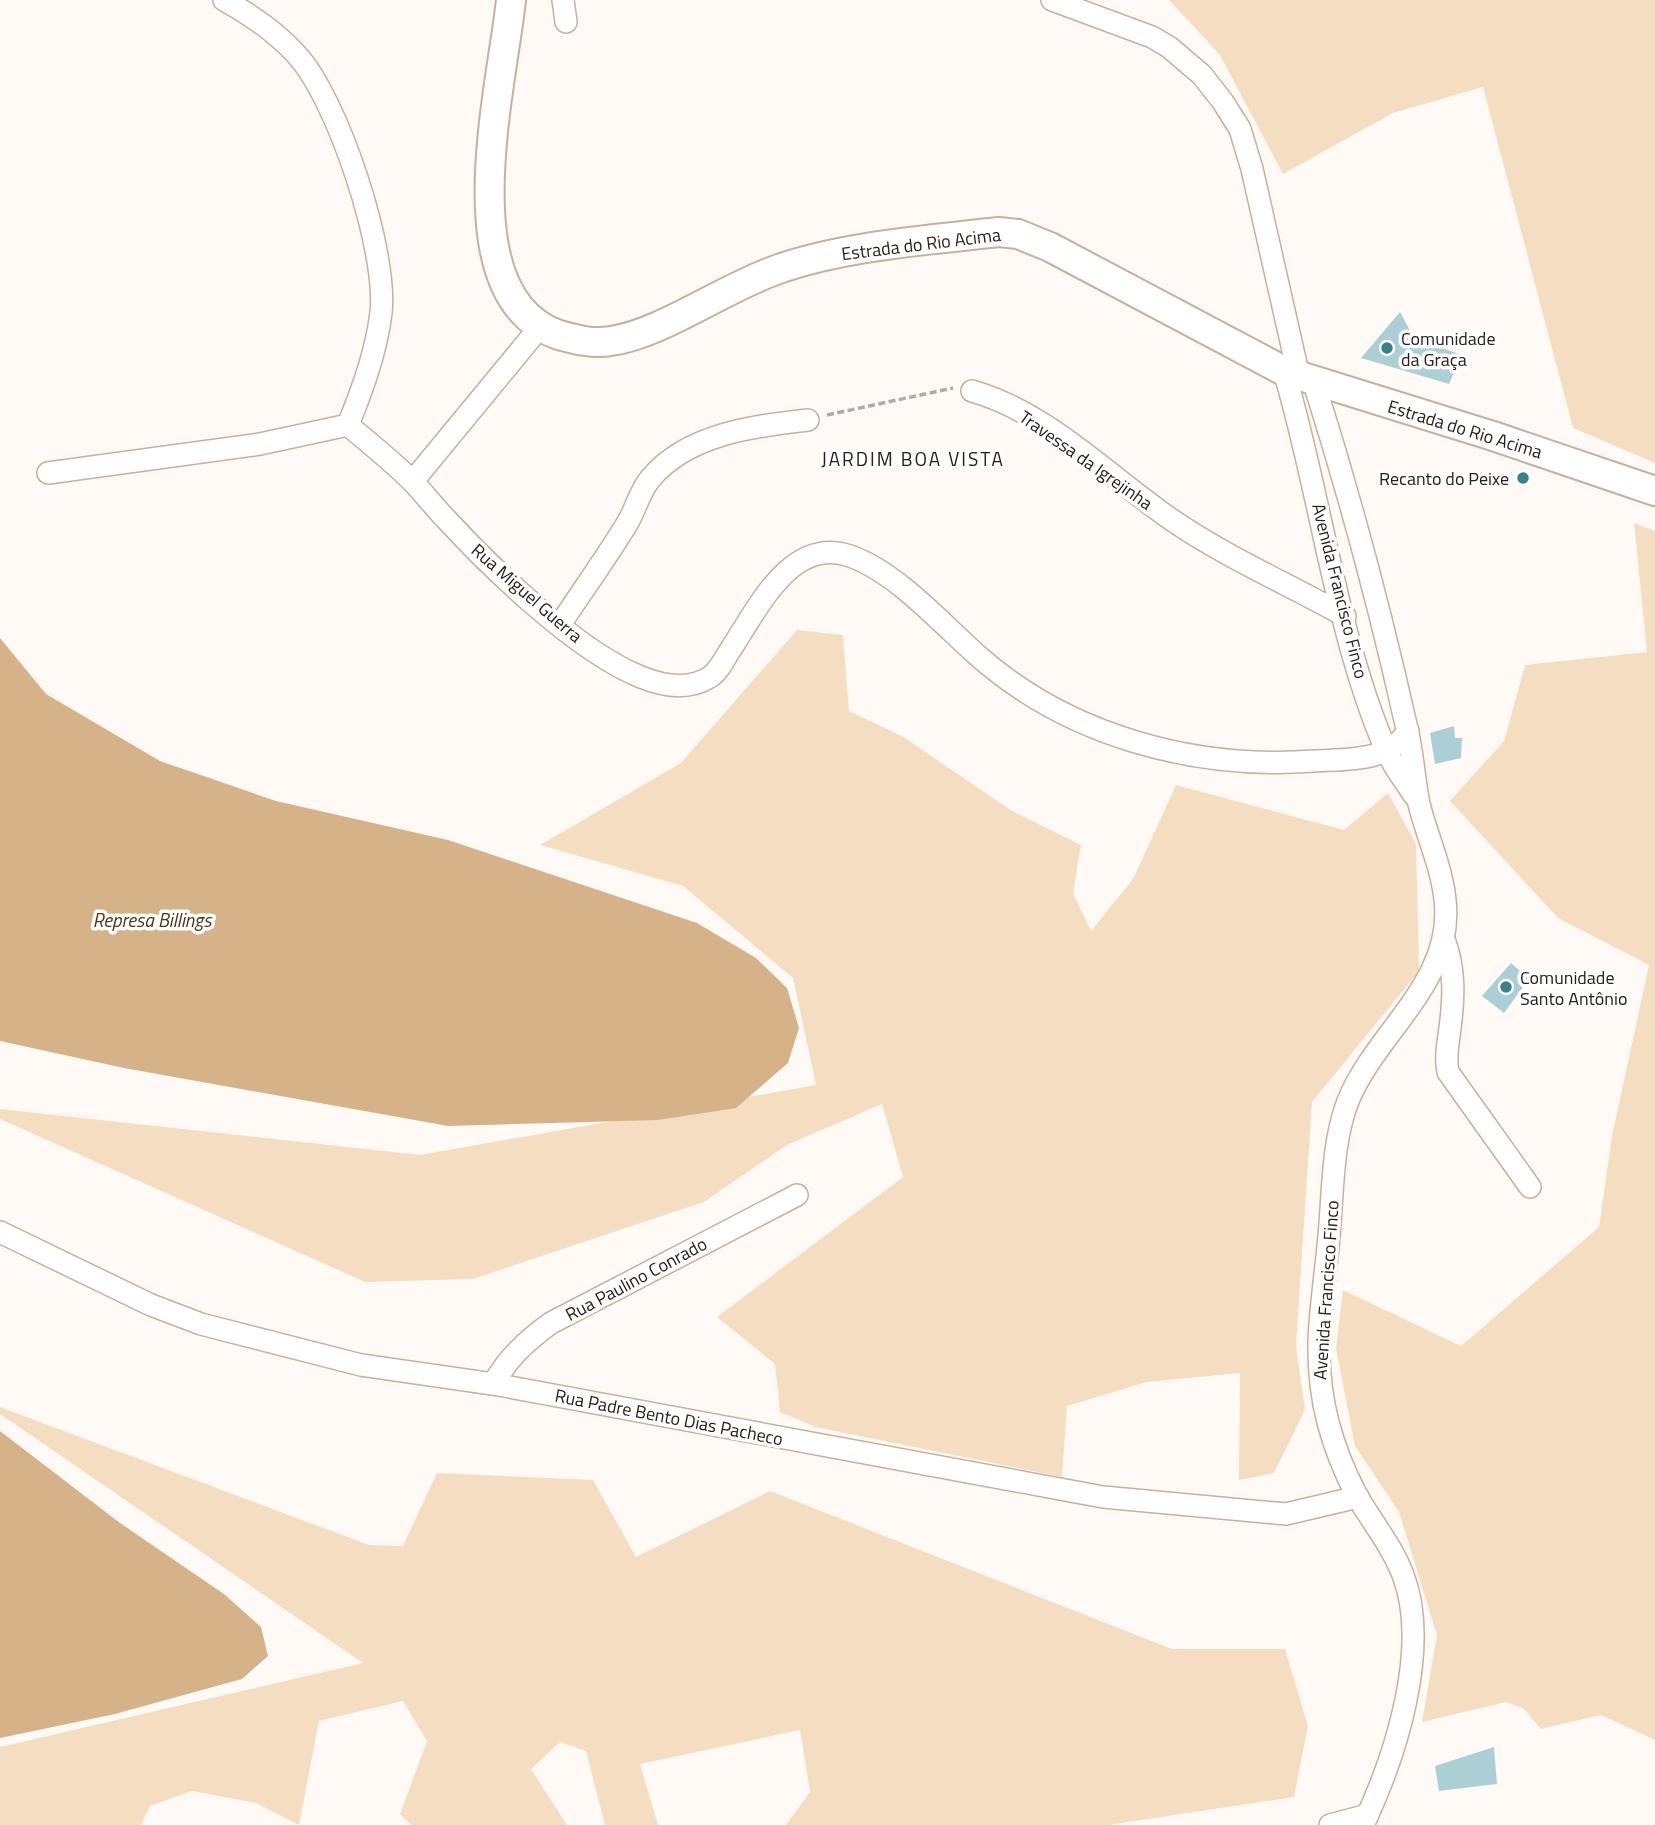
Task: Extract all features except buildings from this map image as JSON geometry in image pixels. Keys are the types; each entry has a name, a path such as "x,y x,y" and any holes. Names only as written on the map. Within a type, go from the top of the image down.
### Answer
{"main road":[{"name":"Estrada do Rio Acima","path":"510,0 493,125 491,224 504,284 516,305 539,328 590,343 613,341 641,333 720,293 814,258 999,232 1018,234 1050,247 1299,377 1493,436 1655,491"}],"street":[{"path":"48,473 260,444 348,425 374,354 382,293 371,231 349,154 334,112 296,54 258,20 224,0"},
{"path":"563,0 566,22"},
{"name":"Avenida Francisco Finco","path":"1052,0 1152,37 1188,61 1217,92 1236,122 1247,148 1264,212 1345,616 1387,752 1419,802"},
{"path":"412,481 539,328"},
{"name":"Avenida Francisco Finco","path":"1299,377 1408,731 1419,802 1445,899 1445,942 1416,997 1357,1082 1341,1122 1320,1340 1320,1388 1332,1443 1358,1497 1404,1578 1412,1625 1403,1718 1391,1760 1366,1820"},
{"name":"Travessa da Igrejinha","path":"972,390 988,395 1042,425 1174,522 1345,616"},
{"path":"560,625 628,521 649,480 662,467 687,451 727,434 767,424 808,420"},
{"name":"Rua Miguel Guerra","path":"348,425 412,481 491,565 560,625 637,676 660,684 677,687 710,677 719,668 775,583 792,566 825,552 838,553 866,563 898,585 1005,677 1053,706 1118,737 1172,752 1246,761 1295,763 1387,752"},
{"path":"1387,752 1402,741 1408,731"},
{"path":"1445,942 1452,961 1454,989 1446,1053 1448,1072 1530,1187"},
{"name":"Rua Paulino Conrado","path":"493,1384 506,1362 524,1342 551,1324 797,1195"},
{"name":"Rua Padre Bento Dias Pacheco","path":"0,1233 151,1305 227,1332 361,1365 493,1384 1103,1497 1286,1514 1358,1497"},
{"path":"1330,1825 1366,1820"}],"path":[{"path":"808,420 938,389 972,390"}],"shaded area":[{"path":"1169,0 1655,0 1655,463 1573,428 1483,87 1393,113 1283,174 1220,55"},
{"path":"1634,523 1655,531 1655,1740 1601,1715 1541,1729 1524,1709 1506,1702 1422,1722 1437,1635 1399,1512 1355,1446 1336,1349 1343,1290 1461,1346 1599,1227 1612,1136 1649,965 1558,918 1450,801 1504,741 1525,665 1647,652"},
{"path":"797,630 843,635 849,711 902,736 1012,811 1081,845 1073,893 1091,931 1133,879 1176,785 1344,830 1388,793 1416,844 1419,971 1312,1102 1296,1346 1305,1410 1274,1473 1239,1480 1240,1373 1147,1382 1067,1406 1062,1477 815,1427 780,1412 775,1364 717,1317 903,1177 882,1104 787,1145 704,1202 473,1279 365,1282 0,1119 0,1109 420,1155 816,1085 793,978 683,886 540,845 681,763"},
{"path":"0,1407 369,1545 403,1546 437,1473 593,1480 636,1557 770,1491 1172,1649 1285,1649 1308,1726 1294,1797 1109,1825 786,1825 810,1792 800,1730 640,1764 658,1825 605,1825 586,1751 560,1742 531,1769 567,1825 411,1825 400,1814 427,1741 403,1701 319,1721 299,1825 256,1803 192,1791 150,1806 141,1825 0,1825 0,1747 363,1663 0,1414"}],"water":[{"name":"Represa Billings","path":"0,638 46,694 160,761 276,801 448,840 697,923 756,958 787,988 799,1028 788,1063 736,1108 658,1120 448,1126 124,1068 0,1041"},
{"path":"0,1431 120,1523 224,1594 261,1627 268,1656 242,1679 115,1714 0,1738"}],"place":[{"name":"Comunidade da Graça","path":"1387,348"},
{"name":"Recanto do Peixe","path":"1523,478"},
{"name":"Comunidade Santo Antônio","path":"1506,987"}],"district":[{"name":"JARDIM BOA VISTA","path":"913,458"}]}
